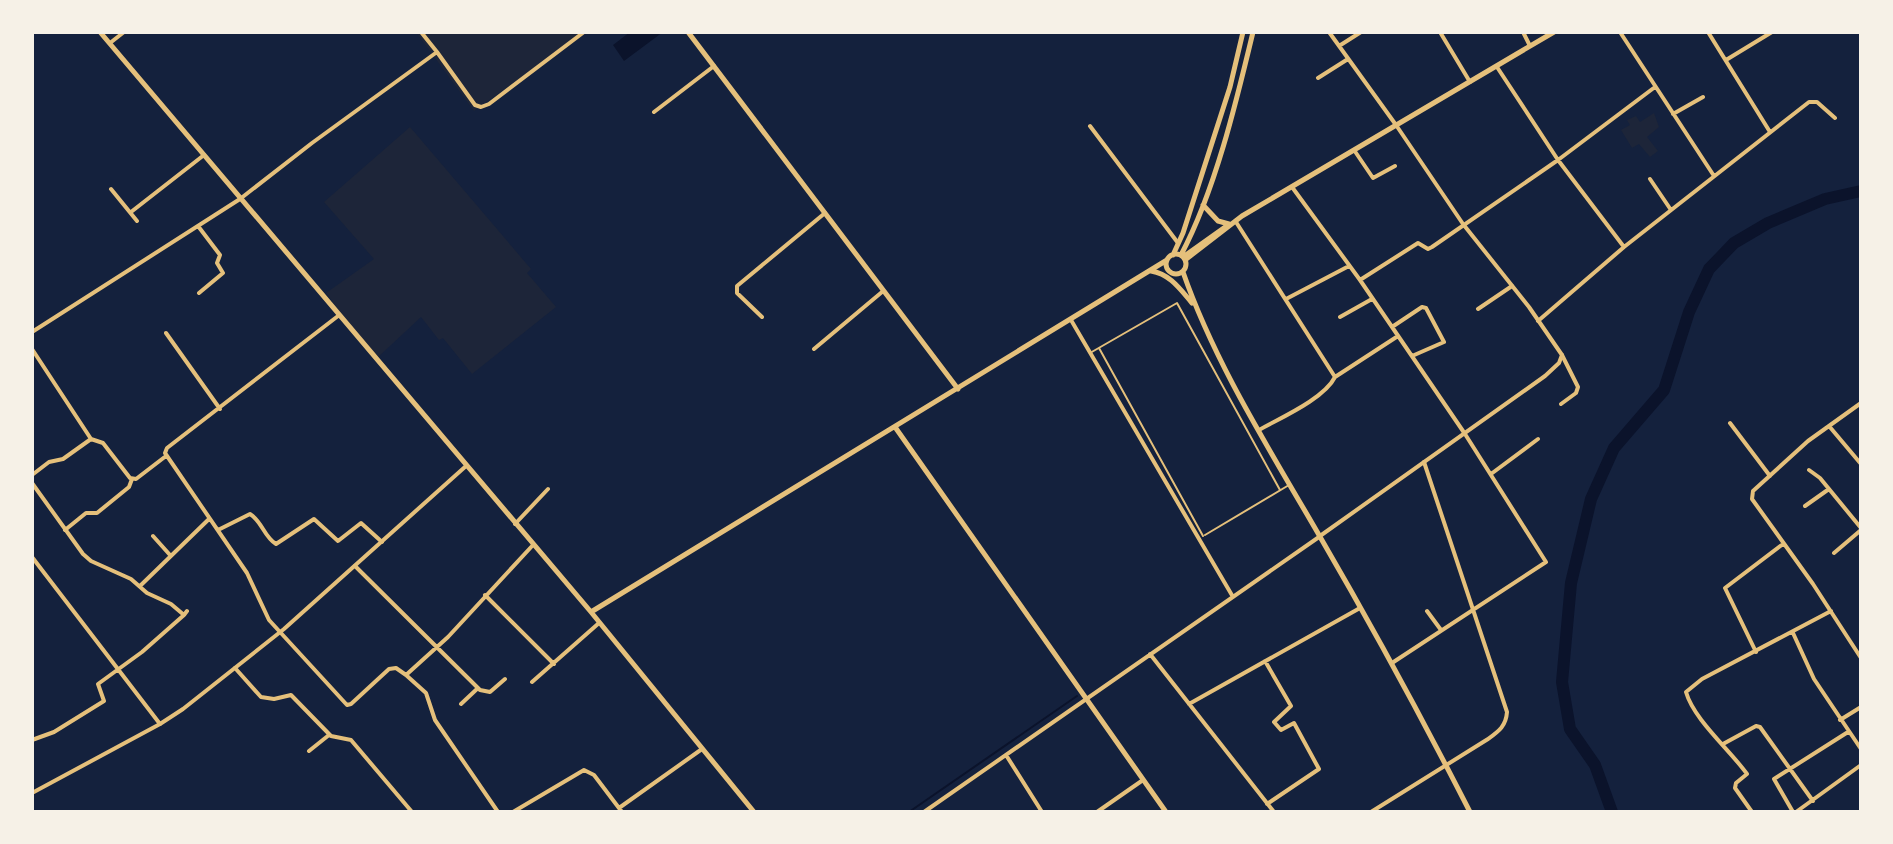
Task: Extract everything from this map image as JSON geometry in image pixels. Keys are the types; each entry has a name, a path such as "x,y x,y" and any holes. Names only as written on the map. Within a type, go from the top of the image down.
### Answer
{"main road":[{"path":"100,32 591,612 751,811"},
{"path":"688,32 958,389"},
{"path":"591,612 1173,255 1230,87 1243,32"},
{"path":"1253,32 1239,92 1183,257 1186,266 1183,272 1195,306 1259,430 1392,663 1470,812"},
{"path":"1183,257 1242,216 1554,32"},
{"path":"1203,205 1218,221 1229,224"},
{"path":"1173,255 1183,257 1242,216"},
{"path":"1167,260 1166,266 1172,273 1183,272"},
{"path":"1150,271 1171,280 1195,306"},
{"path":"895,427 1166,812"}],"street":[{"path":"110,43 124,32"},
{"path":"421,32 475,105 481,107 584,32"},
{"path":"1329,32 1463,224 1556,344 1578,387 1576,393 1561,404"},
{"path":"1339,46 1361,32"},
{"path":"1440,32 1470,82"},
{"path":"1523,32 1530,46"},
{"path":"1620,32 1714,176"},
{"path":"1708,32 1770,132"},
{"path":"1726,60 1772,32"},
{"path":"32,332 240,199 437,52"},
{"path":"1318,78 1348,59"},
{"path":"654,112 714,66"},
{"path":"1497,67 1558,160 1624,247"},
{"path":"1360,280 1418,243 1430,249 1558,160 1655,87"},
{"path":"1673,114 1703,97"},
{"path":"1538,321 1624,247 1812,101 1835,118"},
{"path":"1090,126 1178,243"},
{"path":"1354,150 1373,178 1395,166"},
{"path":"131,212 204,155"},
{"path":"1650,179 1671,210"},
{"path":"1292,187 1465,434 1546,562 1392,663"},
{"path":"111,189 137,221"},
{"path":"762,317 737,293 737,286 825,213"},
{"path":"1236,222 1335,377"},
{"path":"198,226 220,255 217,263 223,273 199,293"},
{"path":"1286,299 1349,266"},
{"path":"1478,309 1512,286"},
{"path":"814,349 882,292"},
{"path":"1340,317 1372,299"},
{"path":"1392,327 1422,307 1426,308 1444,342 1412,356"},
{"path":"338,316 167,448 166,456 247,573 269,620 279,633 348,706 389,669 396,668 406,675 426,693 435,720 498,812"},
{"path":"1071,320 1233,597"},
{"path":"166,333 220,409"},
{"path":"1259,430 1311,400 1335,377 1398,336"},
{"path":"32,349 91,439 103,443 132,479"},
{"path":"927,811 1465,434 1545,376 1559,363 1562,355"},
{"path":"1861,403 1770,476 1753,491 1752,499 1861,658"},
{"path":"1730,423 1770,476"},
{"path":"1829,426 1861,464"},
{"path":"32,475 49,462 63,459 91,439"},
{"path":"1491,474 1538,439"},
{"path":"65,530 86,513 97,513 129,487 132,479 166,456"},
{"path":"1371,812 1379,810 1488,739 1506,721 1507,712 1424,462"},
{"path":"32,793 160,724 235,668 279,633 466,466"},
{"path":"1809,470 1829,489 1861,529 1834,553"},
{"path":"32,483 91,561 131,579 155,598 185,613 98,684 104,701 54,732 32,740"},
{"path":"515,524 548,489"},
{"path":"1805,506 1829,489"},
{"path":"218,530 250,514 276,544 314,519 338,541 361,523 382,542"},
{"path":"140,586 209,519"},
{"path":"153,536 171,556"},
{"path":"1756,652 1725,588 1783,544"},
{"path":"406,675 438,647 533,545"},
{"path":"32,557 160,724"},
{"path":"355,566 478,688 488,692 505,679"},
{"path":"485,595 554,664"},
{"path":"1189,704 1360,608"},
{"path":"1427,611 1441,630"},
{"path":"1752,812 1735,788 1736,783 1747,774 1694,707 1686,692 1702,679 1831,611"},
{"path":"532,682 599,623"},
{"path":"1793,633 1814,679 1861,749"},
{"path":"1150,654 1274,812"},
{"path":"1265,661 1291,706 1274,722 1281,730 1294,723 1319,769 1267,804"},
{"path":"235,668 261,697 294,697 330,735 351,740 412,812"},
{"path":"461,704 478,688"},
{"path":"1840,720 1861,707"},
{"path":"1723,744 1758,726 1813,801"},
{"path":"1848,732 1773,780 1795,812 1861,765"},
{"path":"309,751 330,735"},
{"path":"513,812 584,770 594,775 620,810 702,748"},
{"path":"1006,755 1042,812"},
{"path":"1097,812 1143,780"}],"lane":[{"path":"1090,353 1174,303 1179,304 1280,490"},
{"path":"1099,348 1203,536"},
{"path":"1197,540 1290,484"}],"shaded area":[{"path":"416,32 585,32 474,111"},
{"path":"630,32 663,32 624,61 613,45"},
{"path":"1654,113 1659,127 1647,137 1658,151 1650,157 1639,144 1632,148 1621,130 1630,125 1627,120 1636,116 1640,122"},
{"path":"410,127 531,269 527,273 556,307 472,374 421,317 375,360 326,293 374,259 324,202"}],"waterway":[{"path":"1612,812 1595,765 1570,729 1562,682 1571,583 1591,499 1614,448 1664,390 1689,312 1709,269 1734,243 1768,223 1825,199 1861,191"},
{"path":"909,812 1077,696"}]}
